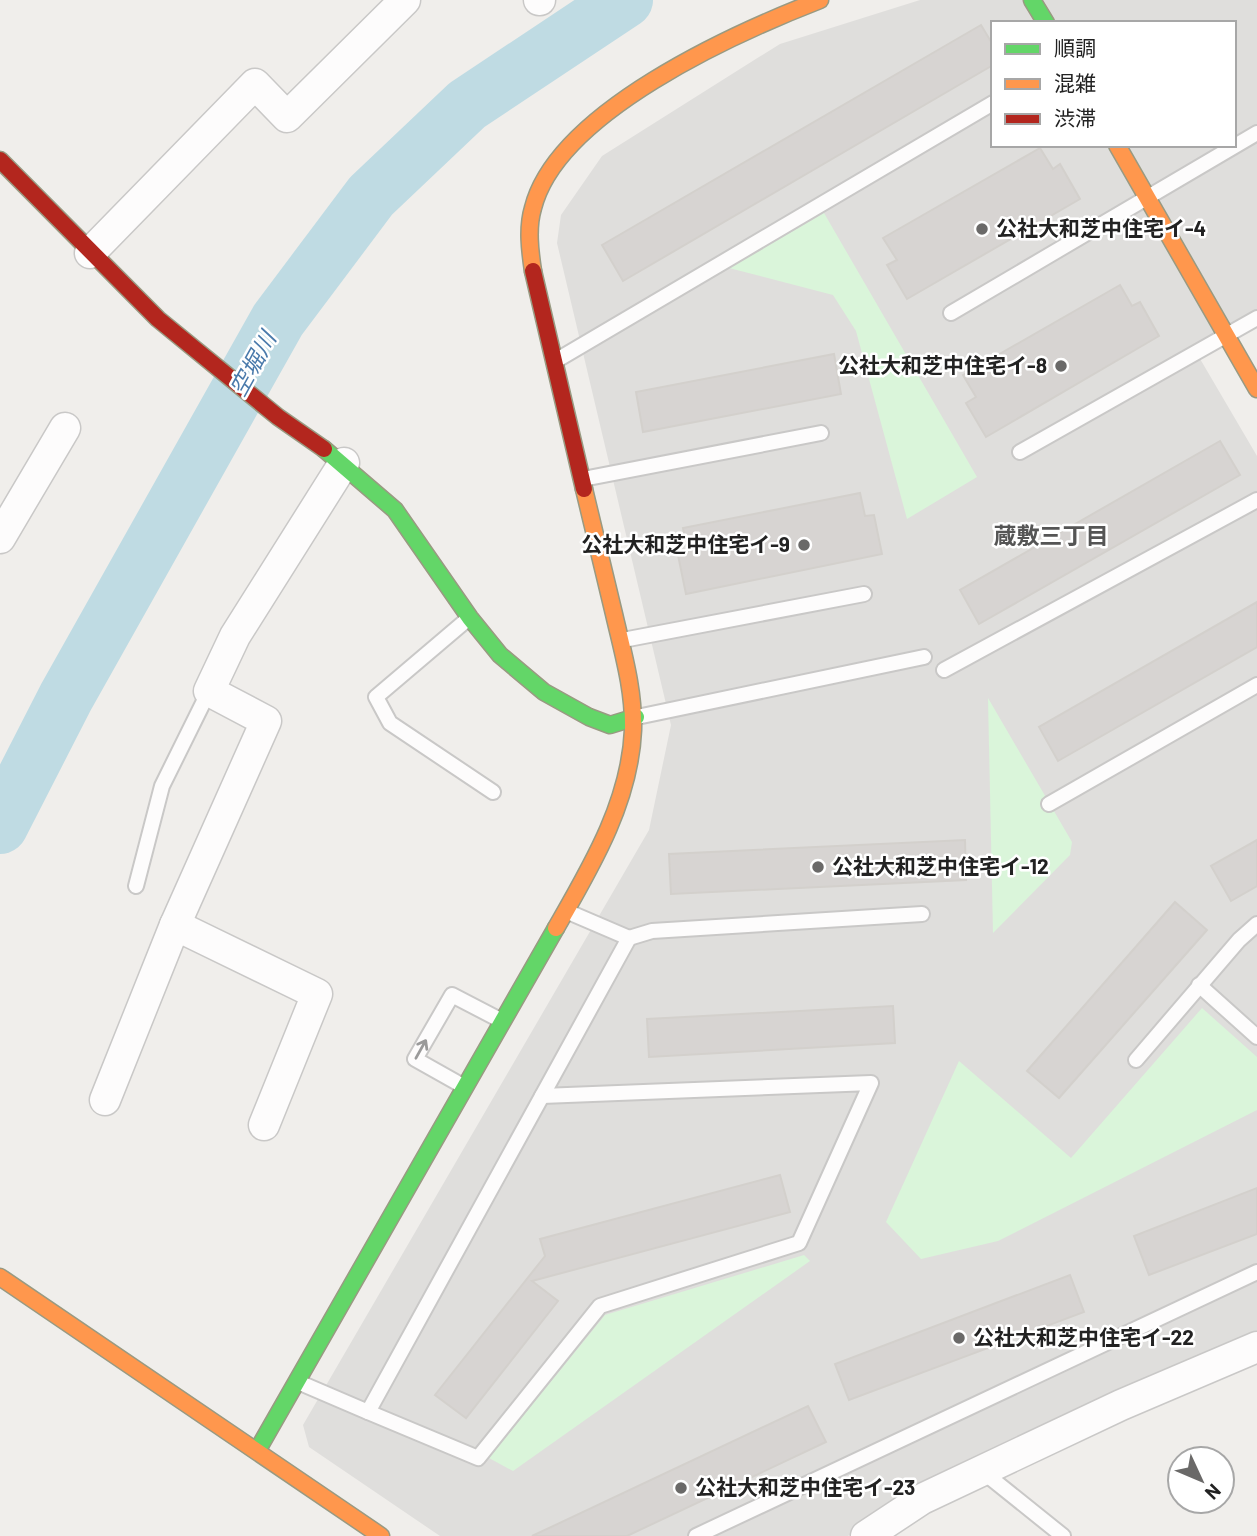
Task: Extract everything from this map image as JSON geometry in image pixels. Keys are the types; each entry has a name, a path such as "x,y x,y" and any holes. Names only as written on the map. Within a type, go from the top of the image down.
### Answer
{"street":[{"path":"90,253 255,85 287,117 405,0"},
{"path":"257,1451 591,867 620,804 627,778 636,717 621,640 534,279 530,243 533,204 553,165 586,129 667,74 732,38 820,0"},
{"path":"1032,0 1045,21"},
{"path":"1118,147 1257,389"},
{"path":"0,160 90,253 204,359 278,417 345,463 395,510 470,618 500,655 544,692 610,725 636,717"},
{"path":"0,538 65,428"},
{"path":"105,1100 175,925 266,721 209,691 235,636 345,463"},
{"path":"175,925 317,994 264,1125"},
{"path":"0,1278 381,1536"},
{"path":"871,1535 922,1499 1121,1405 1257,1347"}],"lane":[{"path":"554,362 991,104"},
{"path":"1236,145 1257,133"},
{"path":"951,313 1233,147"},
{"path":"1020,452 1257,318"},
{"path":"582,479 821,433"},
{"path":"944,670 1257,500"},
{"path":"621,640 864,594"},
{"path":"470,618 376,697 390,723 493,792"},
{"path":"636,717 923,657"},
{"path":"1049,804 1257,685"},
{"path":"136,886 162,786 209,691"},
{"path":"565,910 629,938 652,931 922,914"},
{"path":"1136,1060 1239,940 1257,925"},
{"path":"368,1412 629,938"},
{"path":"1199,985 1257,1037"},
{"path":"464,1087 415,1059 421,1048 452,995 502,1021"},
{"path":"298,1382 478,1458 600,1306 799,1243 871,1083 542,1096"},
{"path":"696,1536 1257,1272"},
{"path":"982,1471 1063,1536"}],"shaded area":[{"path":"920,0 1257,0 1257,315 1196,352 1257,456 1257,1334 904,1493 848,1536 440,1536 309,1447 303,1425 649,830 671,725 557,243 561,215 602,156 780,44"}],"green space":[{"path":"824,213 977,477 907,519 856,331 833,295 729,268"},
{"path":"988,698 1072,842 1070,855 993,933"},
{"path":"1202,1008 1257,1057 1257,1110 998,1241 921,1259 886,1222 959,1061 1071,1158"},
{"path":"804,1255 810,1261 513,1471 489,1458 605,1315"}],"building":[{"path":"981,25 991,42 991,66 623,281 602,245"},
{"name":"公社大和芝中住宅イ-4","path":"1040,148 1053,169 1060,164 1080,199 907,299 887,265 897,260 883,238"},
{"name":"公社大和芝中住宅イ-8","path":"1120,285 1132,306 1140,302 1159,336 986,437 966,403 976,397 963,375"},
{"path":"834,354 841,394 643,432 636,392"},
{"path":"1220,441 1240,475 979,624 960,590"},
{"name":"公社大和芝中住宅イ-9","path":"860,493 865,516 874,515 882,554 686,594 678,555 688,553 683,528"},
{"path":"1257,602 1257,647 1058,761 1039,727"},
{"name":"公社大和芝中住宅イ-12","path":"965,840 966,880 671,894 669,854"},
{"path":"1257,840 1257,886 1231,901 1211,866"},
{"path":"1175,902 1207,930 1059,1098 1027,1071"},
{"path":"893,1006 895,1043 649,1057 647,1019"},
{"path":"780,1175 790,1212 532,1281 558,1301 466,1418 435,1395 545,1256 540,1239"},
{"path":"1257,1188 1257,1234 1149,1275 1134,1236"},
{"name":"公社大和芝中住宅イ-22","path":"1070,1275 1084,1312 849,1400 835,1364"},
{"name":"公社大和芝中住宅イ-23","path":"808,1406 826,1442 627,1536 532,1536"}],"waterway":[{"name":"空堀川","path":"0,826 66,697 278,320 371,196 467,105 625,0"}],"traffic: fast":[{"path":"1032,0 1045,21"},
{"path":"324,449 395,510 470,618 500,655 544,692 589,717 610,725 636,717"},
{"path":"257,1451 556,928"}],"traffic: slow":[{"path":"533,271 530,248 533,208 549,173 576,140 612,109 654,80 743,33 820,0"},
{"path":"1118,147 1257,389"},
{"path":"556,928 595,858 617,808 625,783 633,730 627,672 584,489"},
{"path":"0,1277 381,1536"}],"traffic: jam":[{"path":"0,160 158,319 278,417 324,449"},
{"path":"533,271 584,489"}],"place":[{"name":"公社大和芝中住宅イ-4","path":"982,229"},
{"name":"公社大和芝中住宅イ-8","path":"1061,366"},
{"name":"公社大和芝中住宅イ-9","path":"804,545"},
{"name":"公社大和芝中住宅イ-12","path":"818,867"},
{"name":"公社大和芝中住宅イ-22","path":"959,1338"},
{"name":"公社大和芝中住宅イ-23","path":"681,1488"}],"district":[{"name":"蔵敷三丁目","path":"1051,536"}]}
